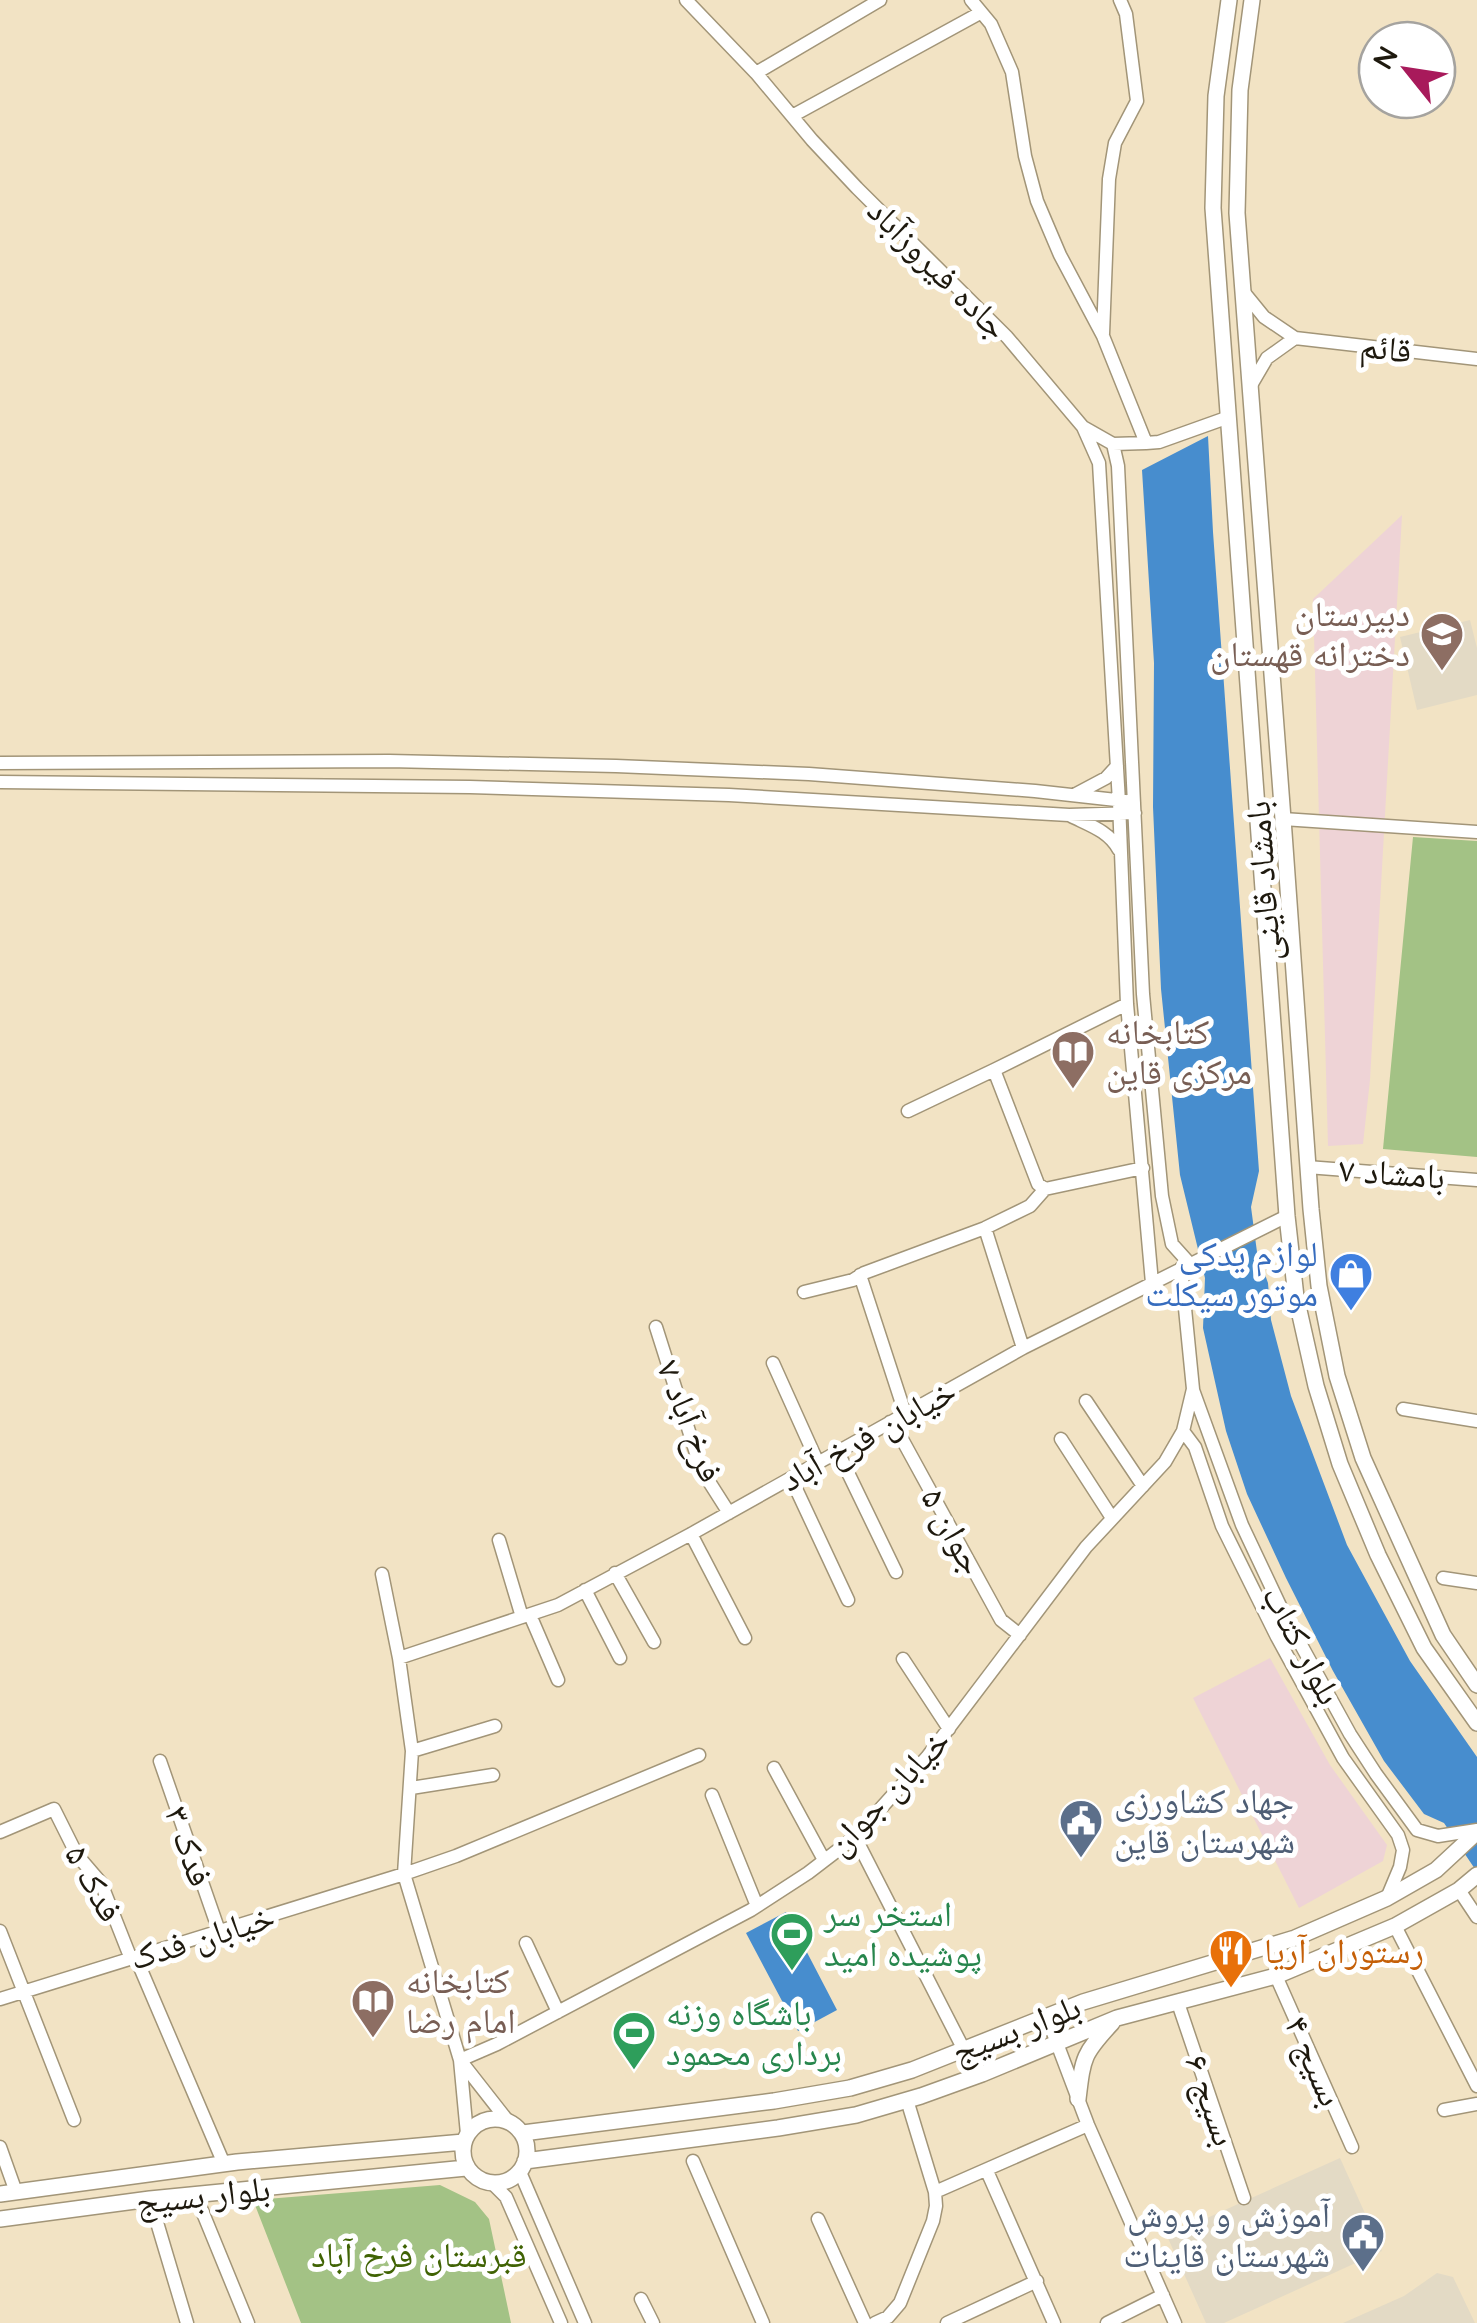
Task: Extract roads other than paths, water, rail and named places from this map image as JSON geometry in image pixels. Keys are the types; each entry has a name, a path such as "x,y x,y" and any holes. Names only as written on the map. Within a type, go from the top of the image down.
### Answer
{"main road":[{"name":"بامشاد قاینی","path":"1229,0 1216,96 1214,208 1296,1297 1316,1386 1340,1464 1378,1555 1424,1648 1477,1723"},
{"name":"بامشاد قاینی","path":"1252,0 1240,90 1237,213 1319,1286 1337,1376 1358,1442 1443,1636 1472,1679"},
{"path":"1249,685 1272,683"},
{"path":"1449,1684 1472,1679"},
{"name":"بلوار بسیج","path":"523,2133 850,2088 912,2070 1083,2002 1295,1938 1387,1898 1436,1870 1477,1831"},
{"name":"بلوار بسیج","path":"522,2166 856,2115 907,2100 1118,2018 1276,1976 1395,1926 1477,1876"},
{"path":"1078,2098 1083,2062 1090,2047 1118,2018"},
{"path":"487,2118 507,2120 523,2133 528,2153 522,2166 502,2183 482,2182 466,2168 462,2148 469,2129 487,2118"},
{"name":"بلوار بسیج","path":"8,2193 224,2164 466,2138"},
{"name":"بلوار بسیج","path":"0,2219 466,2168"}],"street":[{"name":"جاده فیروزآباد","path":"686,0 857,188 1006,336 1084,426 1113,444"},
{"path":"756,73 880,0"},
{"path":"970,0 991,24 1012,72 1025,156 1037,201 1060,255 1103,336 1146,442"},
{"path":"1103,336 1108,179 1115,143 1137,101 1126,14 1120,0"},
{"path":"792,116 980,13"},
{"path":"1242,290 1264,317 1294,338 1266,358 1250,387"},
{"name":"قائم","path":"1294,338 1477,358"},
{"path":"1183,1431 1193,1388 1186,1266 1172,1244 1162,1196 1143,994 1118,466 1113,444 1159,442 1229,417"},
{"path":"1084,426 1099,463 1127,1004 1152,1283"},
{"path":"0,763 389,761 616,766 809,774 1074,795 1135,808"},
{"path":"1074,795 1106,778 1117,766"},
{"path":"0,782 470,787 730,795 1069,815 1119,807"},
{"path":"1069,815 1114,840 1120,853"},
{"path":"1284,819 1477,832"},
{"path":"908,1110 1127,1004"},
{"path":"994,1070 1038,1184 1045,1189"},
{"name":"بامشاد ۷","path":"1308,1166 1477,1180"},
{"path":"804,1292 853,1280 985,1228 1030,1206 1045,1189 1143,1168"},
{"name":"خیابان فرخ آباد","path":"399,1658 558,1605 1023,1348 1287,1216"},
{"path":"985,1228 1023,1348"},
{"path":"860,1275 904,1413"},
{"name":"فرخ آباد ۷","path":"656,1327 702,1469 729,1513"},
{"path":"773,1364 818,1463"},
{"name":"بلوار کتاب","path":"1193,1388 1242,1525 1283,1612 1350,1734 1417,1830 1438,1836 1477,1831"},
{"path":"1086,1401 1143,1486"},
{"path":"1403,1409 1477,1421"},
{"name":"جوان ۵","path":"890,1422 1002,1620 1020,1636"},
{"name":"بلوار کتاب","path":"1183,1431 1195,1447 1222,1526 1277,1637 1343,1758 1398,1835 1402,1850 1400,1867 1387,1898"},
{"name":"خیابان جوان","path":"460,2060 498,2044 757,1906 855,1837 928,1757 1074,1562 1166,1462 1183,1431"},
{"path":"1061,1439 1112,1518"},
{"path":"838,1452 896,1572"},
{"path":"791,1478 848,1600"},
{"path":"692,1534 745,1638"},
{"path":"499,1540 526,1616 558,1680"},
{"path":"615,1573 654,1642"},
{"path":"382,1574 412,1751 404,1874 460,2060 466,2138"},
{"path":"1442,1578 1477,1583"},
{"path":"585,1590 620,1658"},
{"path":"902,1659 949,1729"},
{"path":"412,1751 495,1726"},
{"name":"خیابان فدک","path":"0,1999 456,1856 699,1755"},
{"name":"فدک ۳","path":"160,1762 218,1931"},
{"path":"774,1768 824,1860"},
{"path":"411,1788 492,1776"},
{"path":"712,1796 757,1906"},
{"name":"فدک ۵","path":"0,1832 54,1809 77,1855 101,1884 224,2164"},
{"path":"1392,1826 1400,1827 1406,1818"},
{"path":"855,1837 964,2050"},
{"path":"1459,1890 1477,1917"},
{"path":"1395,1926 1477,2086"},
{"path":"0,1931 74,2120"},
{"path":"526,1942 558,2012"},
{"name":"بسیج ۴","path":"1276,1976 1352,2147"},
{"name":"بسیج ۶","path":"1178,2003 1244,2198"},
{"path":"1047,2017 1088,2125 1175,2323"},
{"path":"460,2060 507,2120"},
{"path":"875,2323 888,2317 900,2303 936,2206 907,2100"},
{"path":"1444,2110 1477,2104"},
{"path":"935,2192 1088,2125"},
{"path":"0,2147 8,2193"},
{"path":"693,2161 763,2323"},
{"path":"522,2166 585,2323"},
{"path":"987,2171 1054,2323"},
{"path":"491,2182 506,2197 560,2323"},
{"path":"196,2196 248,2323"},
{"path":"150,2200 186,2323"},
{"path":"818,2219 865,2323"},
{"path":"947,2323 1037,2281"},
{"path":"1107,2323 1163,2295"},
{"path":"641,2298 652,2323"}],"water":[{"path":"1208,436 1259,1171 1251,1207 1257,1252 1268,1283 1271,1320 1291,1396 1347,1545 1410,1661 1477,1757 1477,1872 1444,1823 1424,1814 1384,1761 1286,1578 1247,1494 1226,1431 1203,1328 1205,1278 1180,1175 1161,989 1153,807 1154,663 1142,470"},
{"name":"استخر سر پوشیده امید","path":"786,1912 837,2010 798,2031 746,1933"}],"place":[{"name":"دبیرستان دخترانه قهستان","path":"1442,672"},
{"name":"کتابخانه مرکزی قاین","path":"1073,1090"},
{"name":"لوازم یدکی موتور سیکلت","path":"1351,1312"},
{"name":"جهاد کشاورزی شهرستان قاین","path":"1081,1859"},
{"name":"استخر سر پوشیده امید","path":"792,1972"},
{"name":"رستوران آریا","path":"1231,1989"},
{"name":"کتابخانه امام رضا","path":"373,2039"},
{"name":"باشگاه وزنه برداری محمود","path":"634,2071"},
{"name":"آموزش و پروش شهرستان قاینات","path":"1363,2273"}],"park label":[{"name":"قبرستان فرخ آباد","path":"419,2255"}]}
